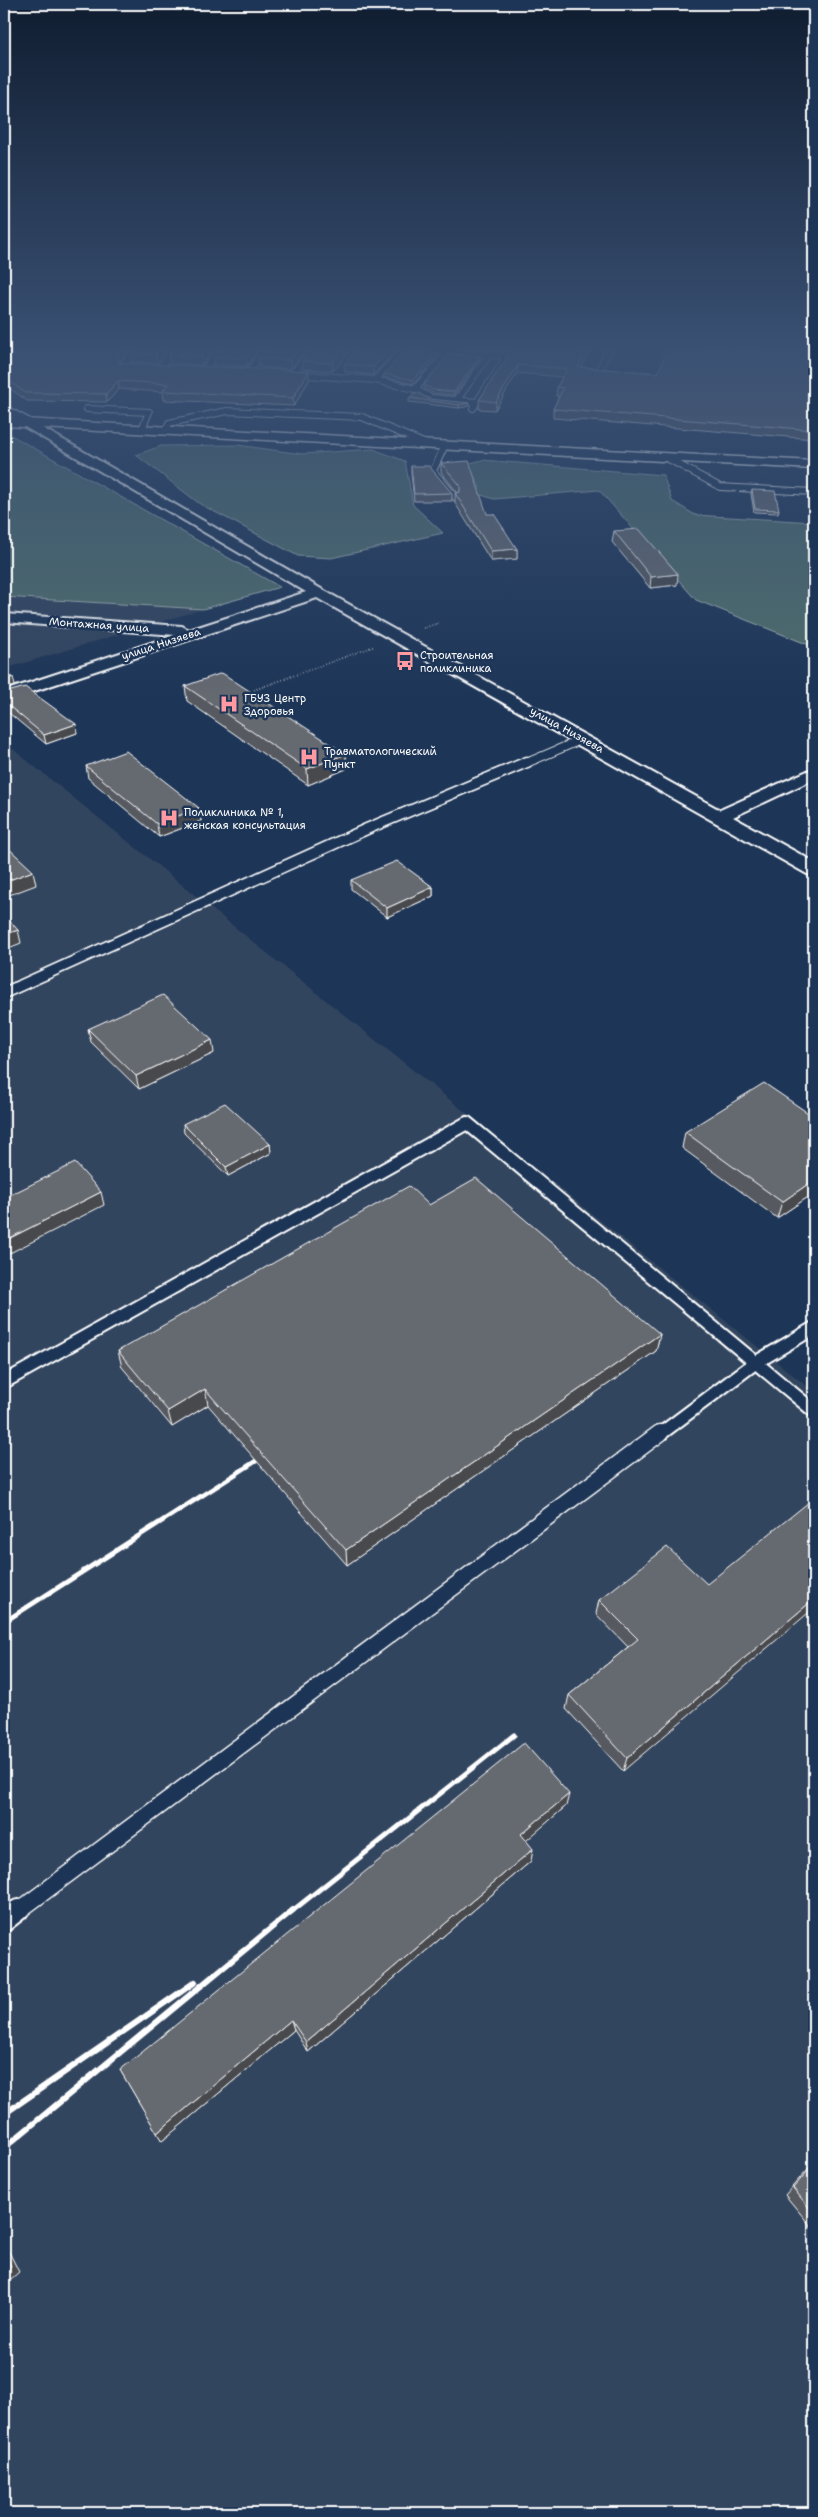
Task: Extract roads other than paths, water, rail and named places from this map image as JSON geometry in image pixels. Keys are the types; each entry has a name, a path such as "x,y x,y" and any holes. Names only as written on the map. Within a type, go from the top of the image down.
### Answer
{"street":[{"name":"улица Низяева","path":"98,464 318,593 583,739 814,870"},
{"name":"улица Низяева","path":"4,696 194,632 318,593"},
{"name":"Монтажная улица","path":"4,618 194,632"},
{"path":"719,816 814,773"}],"lane":[{"path":"436,464 433,471 456,498"},
{"path":"679,464 720,487 814,492"},
{"path":"4,993 369,828 583,739"},
{"path":"4,1382 467,1123 814,1411"},
{"path":"4,1921 755,1363 814,1328"}],"railway":[{"path":"4,1622 256,1461"},
{"path":"291,1912 514,1735"},
{"path":"4,2148 293,1910"},
{"path":"4,2114 195,1982"}],"place":[{"name":"Строительная поликлиника","path":"405,661"},
{"name":"ГБУЗ Центр Здоровья","path":"229,704"},
{"name":"Травматологический Пункт","path":"309,757"},
{"name":"Поликлиника № 1, женская консультация","path":"169,818"}]}
